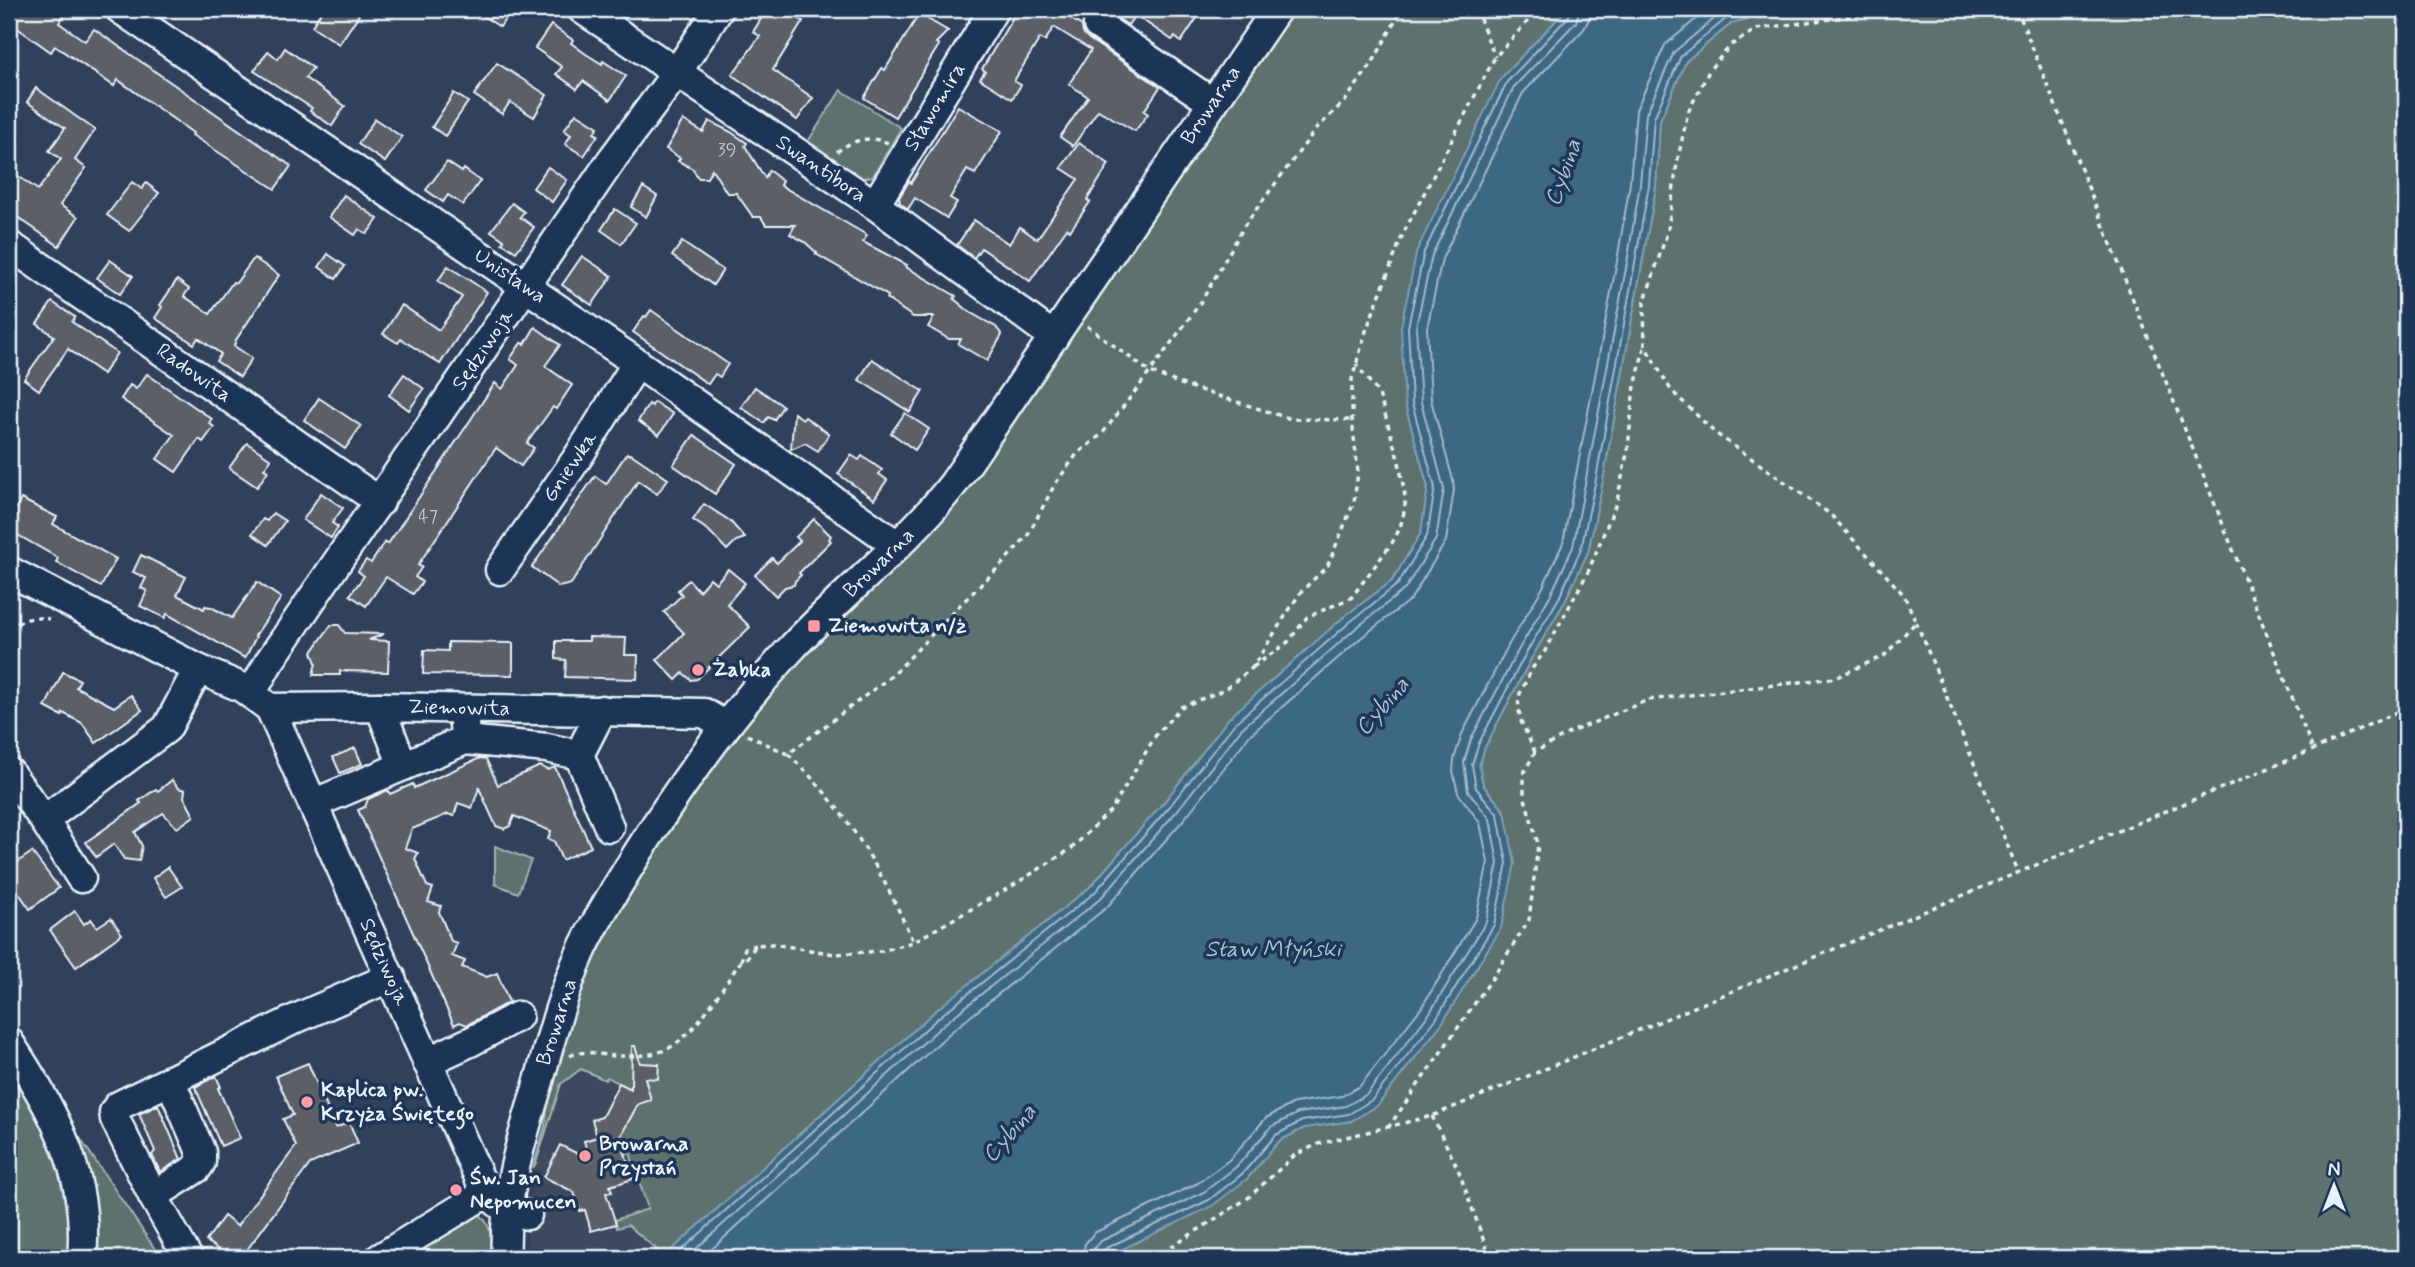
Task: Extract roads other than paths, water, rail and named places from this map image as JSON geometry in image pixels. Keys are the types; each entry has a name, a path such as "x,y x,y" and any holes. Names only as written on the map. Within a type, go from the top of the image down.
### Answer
{"street":[{"name":"Unisława","path":"120,9 527,287 897,545"},
{"name":"Swantibora","path":"582,9 875,205 1054,337"},
{"name":"Sędziwoja","path":"507,1206 428,1062 313,804 260,701 269,662 613,158 677,72 719,9"},
{"name":"Sławomira","path":"875,205 994,9"},
{"name":"Browarna","path":"506,1258 507,1206 516,1158 564,997 581,952 624,875 668,804 726,726 791,649 922,521 954,482 1277,9"},
{"path":"1098,25 1213,103"},
{"name":"Radowita","path":"9,245 380,502"},
{"name":"Gniewka","path":"500,570 578,457 637,363"},
{"name":"Ziemowita","path":"9,570 198,669 241,687 260,701 380,707 704,713 726,726"},
{"path":"44,820 167,728 198,669"},
{"path":"380,707 403,766"},
{"path":"463,708 465,740"},
{"path":"601,710 579,755 609,827"},
{"path":"313,804 465,740 547,748 579,755"},
{"path":"9,772 81,878"},
{"path":"188,1258 153,1196 115,1119 114,1112 118,1105 295,1019 391,977"},
{"path":"428,1062 518,1016"},
{"path":"9,1042 54,1119 75,1170 83,1214 82,1258"},
{"path":"153,1196 197,1168 201,1162 201,1152 170,1080"},
{"path":"380,1258 507,1206"}],"water":[{"name":"Staw Młyński","path":"1567,9 1787,9 1732,23 1686,61 1660,120 1656,186 1588,552 1565,601 1485,747 1479,766 1483,785 1505,812 1515,863 1501,928 1442,1023 1377,1106 1351,1121 1304,1128 1279,1141 1247,1179 1212,1206 1104,1258 663,1258 934,1012 1090,887 1165,801 1229,718 1345,616 1392,581 1421,533 1428,487 1405,404 1401,326 1417,250 1501,78"}],"place":[{"name":"Ziemowita n/ż","path":"814,626"},
{"name":"Żabka","path":"698,670"},
{"name":"Kaplica pw. Krzyża Świętego","path":"307,1102"},
{"name":"Browarna Przystań","path":"585,1156"},
{"name":"Św. Jan Nepomucen","path":"456,1190"}],"water label":[{"name":"Cybina","path":"1564,173"},
{"name":"Cybina","path":"1383,707"},
{"name":"Cybina","path":"1010,1134"}]}
